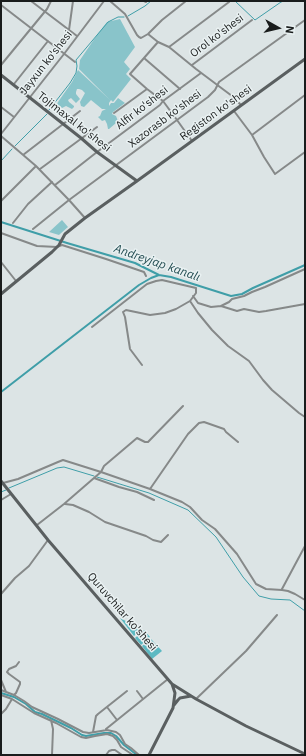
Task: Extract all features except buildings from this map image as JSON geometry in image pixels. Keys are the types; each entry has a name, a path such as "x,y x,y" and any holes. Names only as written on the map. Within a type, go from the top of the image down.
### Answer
{"street":[{"path":"31,1 77,36"},
{"path":"1,65 44,12 50,1"},
{"path":"69,30 73,1"},
{"name":"Jayxun ko'shesi","path":"1,135 104,1"},
{"path":"110,1 125,14 137,35 142,38 186,1"},
{"path":"168,46 229,2"},
{"path":"1,5 75,62"},
{"name":"Orol ko'shesi","path":"192,65 252,20"},
{"name":"Xazorasb ko'shesi","path":"33,230 69,200 208,97 215,90 219,82 305,20"},
{"path":"148,34 158,42 168,46 232,96 241,105"},
{"path":"13,85 48,41"},
{"path":"158,42 130,74 163,101 192,141"},
{"path":"144,58 180,89"},
{"name":"Registon ko'shesi","path":"58,246 63,236 85,218 305,58"},
{"name":"Alfir ko'shesi","path":"55,185 201,73"},
{"name":"Tojimaxal ko'shesi","path":"1,75 97,152 137,181"},
{"path":"114,113 147,89"},
{"path":"252,135 305,95"},
{"path":"1,107 14,117"},
{"path":"233,110 252,135 264,157 276,174 305,152"},
{"path":"23,155 80,111"},
{"path":"40,169 97,127"},
{"path":"1,135 40,169 85,218"},
{"path":"1,201 36,166"},
{"path":"13,223 28,204 52,182"},
{"path":"1,233 37,246 62,245 144,272 146,276"},
{"path":"1,294 58,246"},
{"path":"1,262 16,281"},
{"path":"193,296 198,303 211,307 221,306 232,299 244,296 305,269"},
{"path":"92,327 147,284 162,280 196,288 196,293 190,301 165,313 150,315 126,310 123,312 130,349 142,365"},
{"path":"190,301 212,330 228,346 249,361 272,390 305,417"},
{"path":"221,306 238,311 244,310 259,312 305,304"},
{"path":"37,525 101,472 104,466 137,438 148,442 184,406"},
{"path":"150,489 188,434 199,423 204,422 224,429 238,442"},
{"path":"3,484 63,460 150,489 182,502 190,507 202,520 215,529 237,554 256,584 266,589 282,590 295,594 305,600"},
{"path":"94,478 137,492 154,500"},
{"name":"Quruvchilar ko'shesi","path":"3,484 48,540 172,684 246,726 305,754"},
{"path":"1,500 11,493"},
{"path":"64,504 73,505 89,512 104,522 146,536 153,540 161,542 168,535"},
{"path":"1,594 15,578 29,566 48,540"},
{"path":"282,590 305,546"},
{"path":"196,699 246,651 277,615"},
{"path":"14,695 18,690 20,682 7,672 19,662"},
{"path":"105,730 168,679"},
{"path":"1,680 6,692"},
{"path":"172,684 175,693 172,708"},
{"path":"1,690 14,695 81,737 86,738 107,734 113,736 121,747 133,755"},
{"path":"93,732 96,716 128,691"},
{"path":"137,691 143,699"},
{"path":"1,695 12,699 34,713 83,732 89,733 105,730 116,732 120,735 125,744 139,755"},
{"path":"149,755 172,708 180,698 191,696"},
{"path":"1,714 12,699"},
{"path":"107,707 117,720"},
{"path":"51,720 54,729 52,755"},
{"path":"106,755 109,751 115,750 122,755"}],"shaded area":[{"path":"120,19 135,47 124,62 130,69 126,74 131,79 113,102 111,100 109,106 118,98 125,103 113,112 112,114 116,116 118,121 108,129 105,120 102,121 98,117 102,111 106,109 102,109 91,100 84,107 81,106 80,102 85,93 82,90 77,89 76,94 80,99 76,103 71,98 68,100 74,106 72,109 66,106 62,108 57,104 72,82 78,70 110,100 79,69 80,60 107,22"},
{"path":"62,220 68,227 59,235 49,232"},
{"path":"120,618 141,629 134,636"},
{"path":"144,630 150,637 141,645 135,638"},
{"path":"151,639 162,651 152,659 142,646"}],"waterway":[{"path":"128,16 151,1"},
{"path":"235,1 255,20 284,1"},
{"path":"49,110 76,73 76,60 108,22 118,17 124,17"},
{"path":"15,146 47,114"},
{"path":"1,161 12,149"},
{"name":"Andreyjap kanalı","path":"1,222 135,263 159,275 171,277 231,296 242,294 305,265"},
{"path":"1,392 139,285 159,275"},
{"path":"9,488 57,468 64,467 94,476"},
{"path":"97,477 149,493 188,510 216,537 243,577 259,596 271,599 290,600 305,611"},
{"path":"1,492 6,490"},
{"path":"1,693 14,697 26,704 35,712 71,728 82,735 86,736 111,733 137,755"}]}
